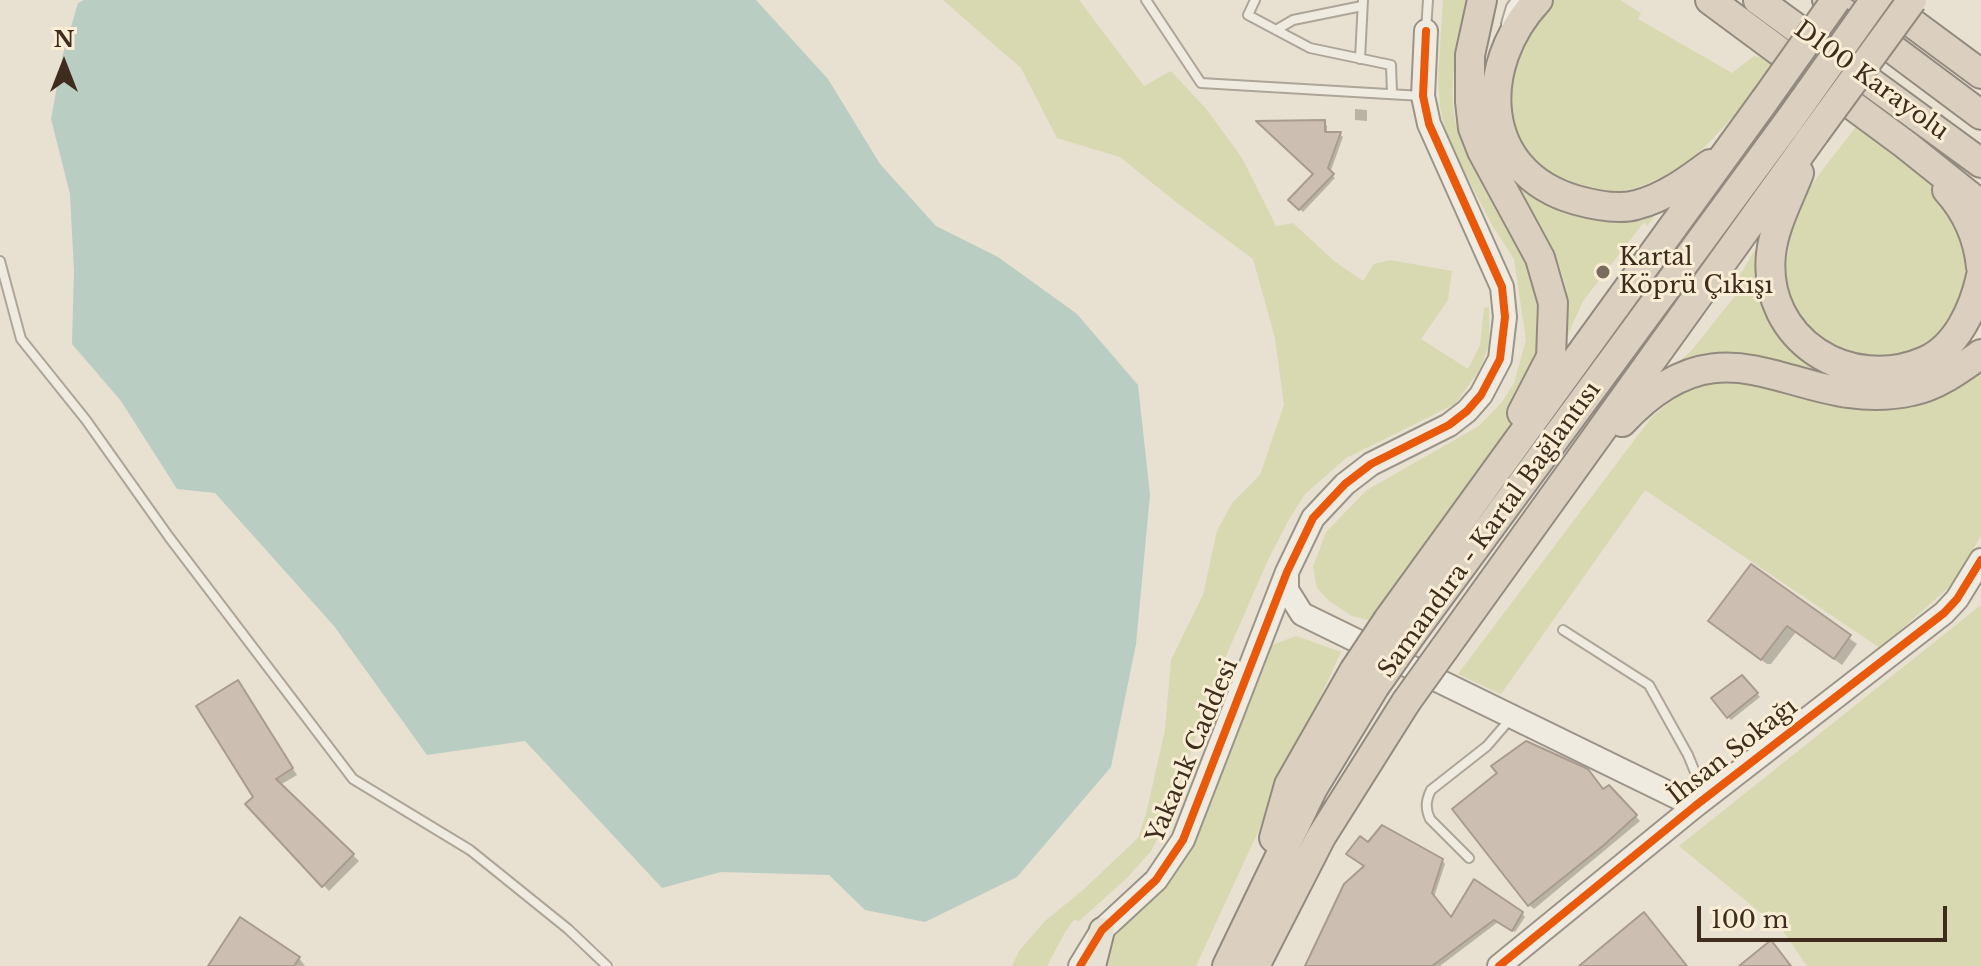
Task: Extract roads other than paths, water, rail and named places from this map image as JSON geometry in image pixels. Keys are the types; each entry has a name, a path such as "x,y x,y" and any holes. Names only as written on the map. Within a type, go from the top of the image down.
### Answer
{"highway":[{"path":"1227,966 1254,908 1289,785 1401,626 1488,481 1551,357 1553,303 1540,258 1482,151 1473,128 1470,55 1482,0"},
{"path":"1538,0 1507,41 1495,86 1497,119 1511,152 1531,177 1553,194 1615,207 1634,206 1663,195 1719,157 1765,100"},
{"path":"1710,0 1906,145 1981,205"},
{"name":"D100 Karayolu","path":"1758,0 1981,163"},
{"name":"D100 Karayolu","path":"1827,0 1981,115"},
{"path":"1488,481 1579,360 1836,0"},
{"path":"1878,0 1981,74"},
{"name":"Samandıra - Kartal Bağlantısı","path":"1401,626 1878,0"},
{"path":"1912,0 1815,133 1780,219 1771,254 1771,284 1779,310 1794,333 1813,352 1840,366 1870,372 1896,370 1927,360 1949,342 1976,299 1981,276"},
{"path":"1933,39 1981,65"},
{"name":"Samandıra - Kartal Bağlantısı","path":"1255,966 1321,837 1406,702 1815,133"},
{"path":"1906,145 1951,195 1969,221 1977,237 1981,267"},
{"path":"1556,493 1637,406 1698,370 1739,366 1856,395 1886,394 1913,391 1939,381 1981,354"}],"main road":[{"path":"1212,966 1254,908"},
{"path":"1093,966 1102,930"}],"street":[{"name":"Yakacık Caddesi","path":"1080,966 1102,930 1156,880 1183,840 1287,572 1313,518 1326,502 1371,464 1449,425 1467,411 1481,395 1500,359 1505,327 1502,287 1429,124 1423,96 1426,31"},
{"name":"İhsan Sokağı","path":"1499,966 1695,806 1944,613 1957,599 1981,560"},
{"path":"1287,572 1287,590 1292,603 1302,614 1695,806"},
{"path":"1258,647 1273,628 1286,621 1320,623"}],"lane":[{"path":"1146,0 1201,83 1423,96"},
{"path":"1255,0 1248,15 1310,48 1391,65 1392,93"},
{"path":"1426,0 1426,31"},
{"path":"1502,56 1507,21 1516,0"},
{"path":"1276,30 1293,20 1362,3 1360,59"},
{"path":"0,261 21,339 86,420 205,585 353,779 470,850 568,929 607,966"},
{"path":"1563,630 1649,685 1688,755 1699,782 1695,806"},
{"path":"1469,858 1430,819 1428,797 1431,790 1487,746 1512,717"}],"place":[{"name":"Kartal Köprü Çıkışı","path":"1603,272"}]}
